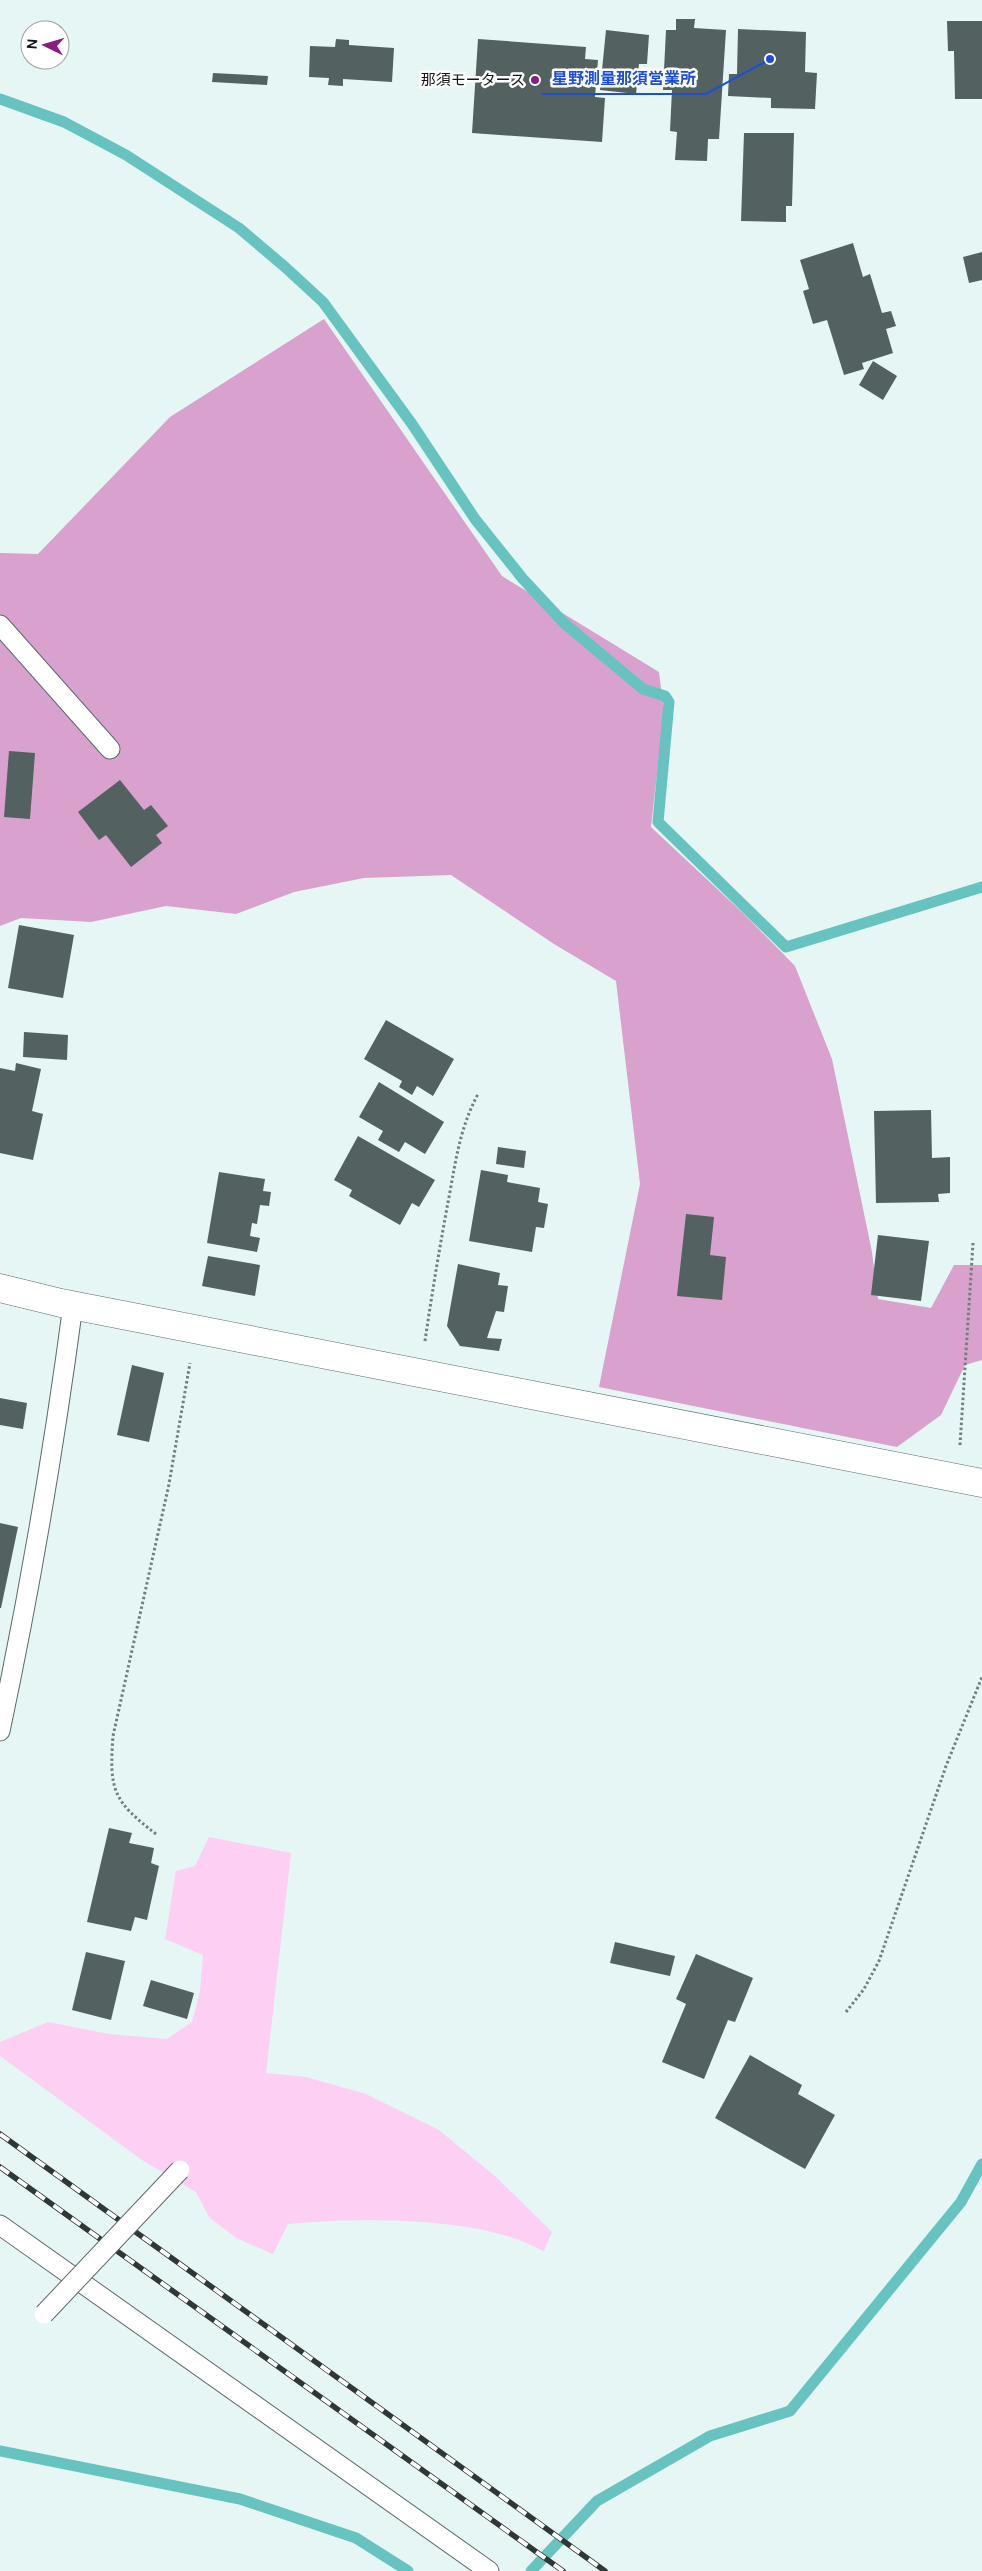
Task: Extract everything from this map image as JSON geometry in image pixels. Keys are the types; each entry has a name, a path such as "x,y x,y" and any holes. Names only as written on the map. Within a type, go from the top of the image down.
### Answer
{"street":[{"path":"0,1288 72,1305 196,1330 970,1480"}],"lane":[{"path":"0,625 110,749"},
{"path":"0,1731 18,1646 56,1435 72,1305"},
{"path":"44,2314 180,2170"},
{"path":"0,2225 489,2571"}],"path":[{"path":"420,1374 436,1264 459,1144 465,1119 478,1094"},
{"path":"970,1480 973,1243"},
{"path":"156,1834 133,1817 115,1794 111,1770 113,1736 169,1484 196,1330"},
{"path":"846,2012 864,1989 879,1961 946,1766 982,1677"}],"shaded area":[{"path":"324,319 502,576 659,672 664,713 651,827 744,914 795,966 832,1059 872,1252 878,1299 931,1308 954,1265 982,1265 982,1360 965,1365 941,1415 897,1447 599,1387 640,1184 616,981 554,944 451,875 364,878 294,892 236,914 166,906 91,922 21,918 0,926 0,553 38,554 170,417"},
{"path":"209,1837 291,1853 266,2073 306,2077 366,2094 439,2130 496,2177 552,2232 544,2251 513,2238 461,2226 371,2220 288,2224 273,2254 236,2238 209,2217 196,2192 142,2160 0,2056 0,2042 48,2022 109,2034 167,2039 192,2022 200,1991 203,1955 165,1939 176,1871 195,1866"}],"building":[{"path":"676,19 695,19 694,28 726,30 719,139 708,139 707,161 675,160 677,132 670,131 672,90 663,90 666,30 676,30"},
{"path":"947,21 982,21 982,99 955,99 954,51 948,51"},
{"path":"738,29 806,32 805,72 817,73 815,109 771,108 771,98 728,96 729,74 737,74"},
{"path":"606,30 649,35 647,64 639,64 636,94 600,90"},
{"path":"336,39 349,40 349,45 394,48 392,82 343,79 343,86 328,85 329,78 309,77 310,46 335,47"},
{"path":"478,39 586,47 585,59 598,60 595,97 605,98 602,142 472,133"},
{"path":"213,73 268,76 267,85 212,82"},
{"path":"744,133 794,133 792,206 786,206 786,222 741,221"},
{"path":"853,243 863,277 870,274 882,313 891,311 896,326 886,329 893,353 862,363 864,369 844,375 827,320 813,324 803,291 809,289 800,260"},
{"path":"982,252 982,280 969,283 963,257"},
{"path":"873,361 897,376 883,400 859,385"},
{"path":"9,751 35,753 30,819 4,817"},
{"path":"120,780 144,810 151,805 168,826 156,835 162,843 131,867 106,835 99,840 78,812"},
{"path":"19,925 74,935 63,998 8,988"},
{"path":"386,1020 454,1059 433,1096 417,1086 412,1095 399,1087 402,1081 364,1059"},
{"path":"24,1032 68,1035 67,1060 23,1057"},
{"path":"16,1063 41,1069 32,1111 43,1114 33,1160 0,1153 0,1068 15,1071"},
{"path":"379,1082 444,1122 425,1154 405,1142 399,1152 378,1140 383,1131 359,1117"},
{"path":"931,1110 932,1158 950,1157 950,1193 938,1194 939,1202 876,1203 874,1111"},
{"path":"358,1136 435,1180 419,1207 412,1203 400,1225 349,1196 352,1190 334,1180"},
{"path":"498,1147 526,1151 524,1168 496,1164"},
{"path":"481,1170 508,1175 507,1182 540,1188 538,1202 548,1204 544,1228 536,1227 532,1252 469,1241"},
{"path":"219,1172 265,1179 263,1191 271,1192 269,1206 260,1205 257,1224 252,1223 250,1236 260,1238 257,1252 207,1243"},
{"path":"686,1214 714,1217 710,1255 726,1257 722,1300 677,1296"},
{"path":"878,1235 929,1241 921,1301 871,1295"},
{"path":"208,1256 260,1265 255,1296 202,1286"},
{"path":"458,1264 500,1273 498,1285 508,1286 504,1312 496,1311 487,1338 502,1339 499,1351 460,1346 447,1326"},
{"path":"132,1365 164,1373 149,1442 117,1435"},
{"path":"0,1398 27,1403 23,1429 0,1425"},
{"path":"0,1523 18,1527 1,1608 0,1608"},
{"path":"109,1828 132,1833 129,1843 154,1848 151,1863 159,1866 147,1920 135,1917 131,1931 87,1922"},
{"path":"615,1942 675,1956 670,1976 610,1963"},
{"path":"86,1952 125,1961 111,2020 72,2010"},
{"path":"696,1954 753,1978 735,2022 728,2020 704,2079 662,2062 686,2004 676,1999"},
{"path":"151,1980 194,1993 187,2019 143,2006"},
{"path":"750,2055 802,2085 798,2094 835,2115 805,2169 715,2118"}],"waterway":[{"path":"0,99 64,122 126,155 239,228 323,302 412,424 475,519 523,579 564,623 643,689 665,696 669,702 658,822 786,947 982,887"},
{"path":"531,2571 597,2501 710,2436 790,2411 961,2202 982,2164"},
{"path":"0,2451 240,2499 356,2538 408,2571"}],"railway":[{"path":"0,2134 605,2571"},
{"path":"0,2167 563,2571"}],"place":[{"name":"星野測量那須営業所","path":"770,59"},
{"name":"那須モータース","path":"535,80"}]}
